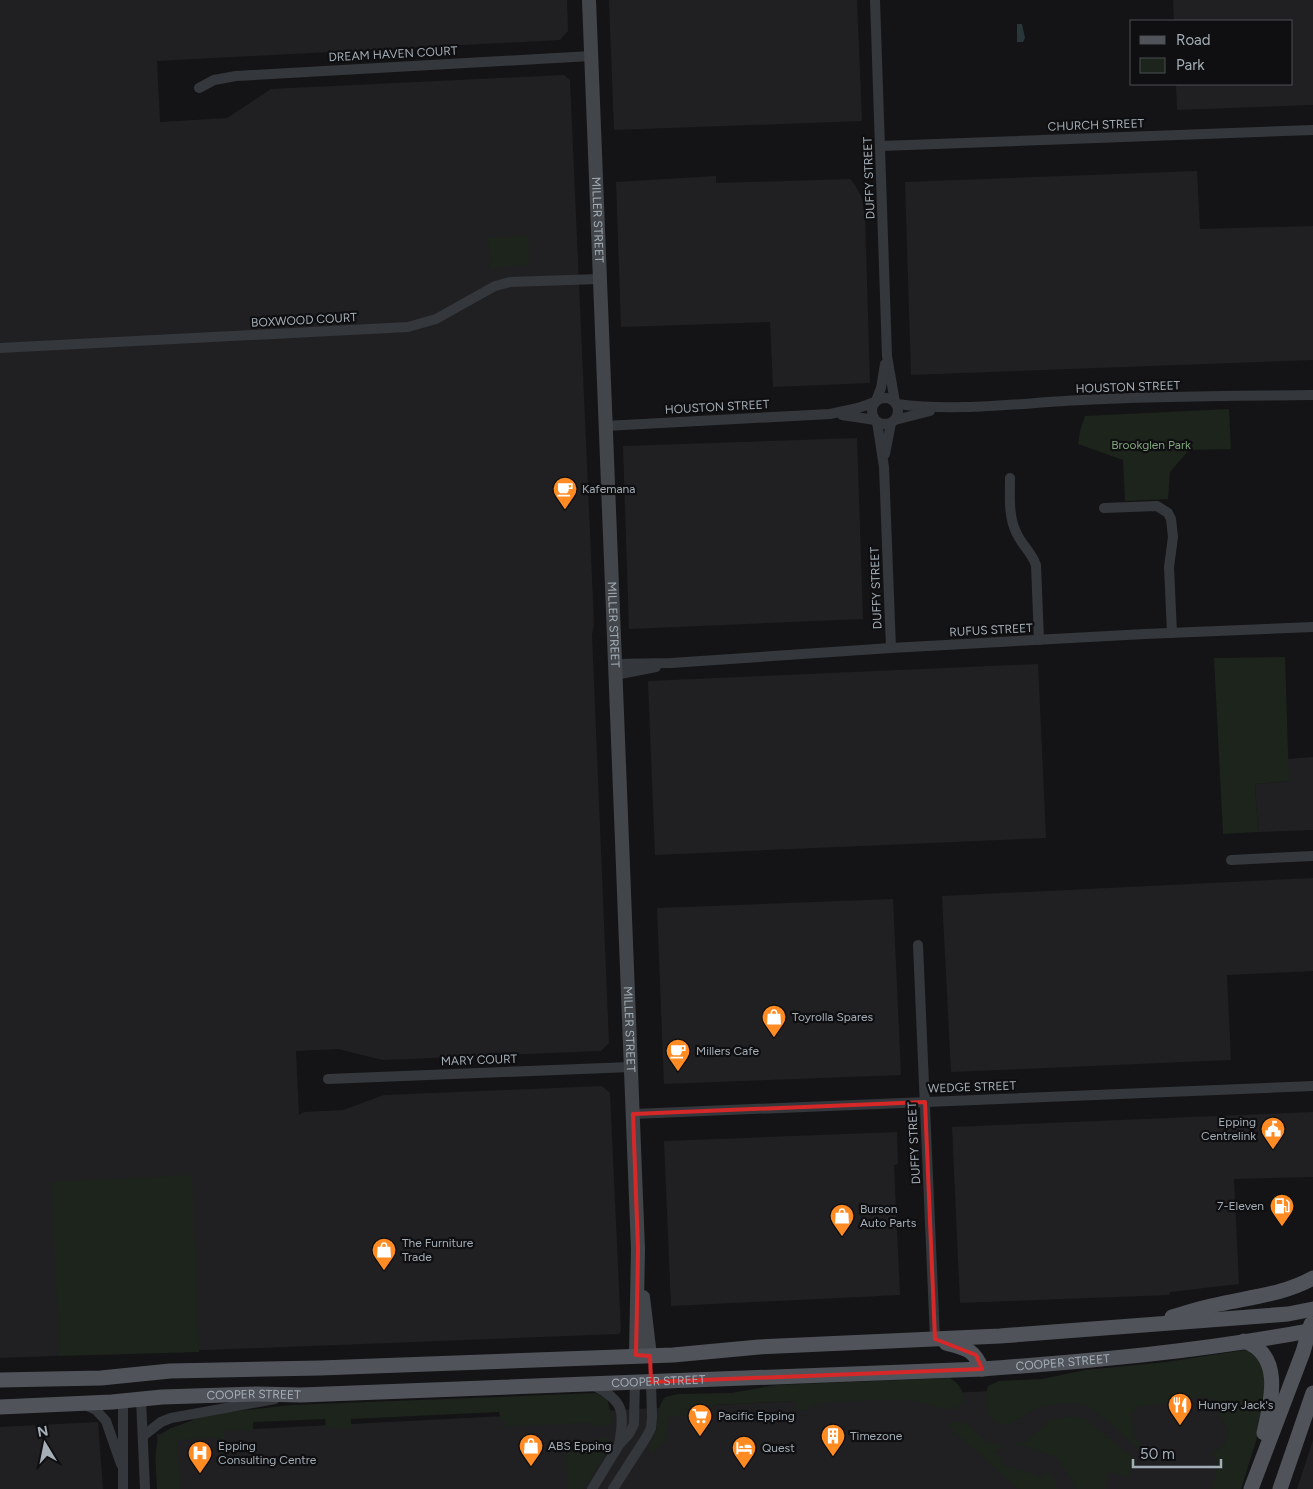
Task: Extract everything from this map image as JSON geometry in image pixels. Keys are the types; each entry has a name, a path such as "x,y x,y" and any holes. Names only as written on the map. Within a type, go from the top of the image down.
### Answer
{"main road":[{"path":"1134,1327 1220,1304 1273,1293 1313,1278"},
{"name":"COOPER STREET","path":"0,1380 121,1377 140,1374 643,1355 1134,1327 1288,1314 1313,1309"},
{"path":"1251,1489 1311,1331 1313,1314"},
{"name":"COOPER STREET","path":"0,1406 123,1402 141,1399 256,1394 301,1395 982,1369 1167,1352 1311,1331"},
{"path":"935,1339 964,1348 976,1356 982,1369"},
{"path":"1244,1341 1258,1347 1268,1362 1272,1382 1270,1404 1256,1474"},
{"path":"643,1355 651,1382"},
{"path":"635,1382 643,1355"},
{"path":"140,1374 141,1399"},
{"path":"121,1377 123,1402"},
{"path":"1280,1489 1313,1393"}],"street":[{"name":"MILLER STREET","path":"589,0 614,670 643,1355"},
{"name":"DUFFY STREET","path":"875,0 887,356 896,403"},
{"name":"DREAM HAVEN COURT","path":"199,88 214,80 236,76 591,56"},
{"name":"CHURCH STREET","path":"880,146 1313,130"},
{"name":"BOXWOOD COURT","path":"0,348 408,327 436,319 495,286 510,282 599,279"},
{"name":"DUFFY STREET","path":"875,402 881,388 887,356"},
{"name":"HOUSTON STREET","path":"896,403 944,408 1125,398 1313,396"},
{"path":"888,398 896,403 898,413 893,422 884,424 876,421 872,409 875,402 888,398"},
{"name":"HOUSTON STREET","path":"606,426 830,414 875,402"},
{"name":"HOUSTON STREET","path":"893,422 944,408"},
{"name":"HOUSTON STREET","path":"830,414 876,421"},
{"name":"DUFFY STREET","path":"876,421 884,467 891,648"},
{"name":"DUFFY STREET","path":"884,467 893,422"},
{"path":"1010,478 1013,524 1019,539 1036,565 1039,640"},
{"path":"1104,508 1157,506 1168,513 1171,519 1173,537 1169,567 1172,633"},
{"name":"RUFUS STREET","path":"614,670 891,648 1172,633 1313,628"},
{"path":"1231,860 1313,856"},
{"name":"DUFFY STREET","path":"918,945 935,1339"},
{"name":"MARY COURT","path":"328,1079 631,1067"},
{"name":"WEDGE STREET","path":"633,1114 1313,1086"},
{"path":"592,1489 634,1424 635,1382"},
{"path":"613,1489 651,1428 651,1382"},
{"path":"591,1383 609,1393 617,1402 623,1424 619,1445"},
{"path":"143,1436 161,1422 184,1414 301,1395"},
{"path":"141,1399 145,1489"},
{"path":"123,1402 123,1489"},
{"path":"81,1403 96,1410 106,1421 123,1472"}],"highlighted area":[{"path":"925,1102 935,1339 976,1355 982,1369 651,1382 650,1356 636,1355 638,1249 633,1114"}],"shaded area":[{"path":"0,0 567,0 568,31 560,40 157,61 160,122 227,118 271,89 564,75 570,80 594,623 592,635 609,1043 601,1051 383,1060 338,1049 296,1051 299,1115 304,1112 343,1110 384,1095 602,1086 610,1093 621,1331 619,1334 0,1358"},
{"path":"609,0 857,0 862,121 614,130"},
{"path":"1173,0 1313,0 1313,105 1177,110 1176,85 1293,85 1293,20 1174,20"},
{"path":"1017,24 1022,24 1025,38 1023,42 1017,42"},
{"path":"1197,171 1200,229 1313,226 1313,360 911,375 905,182"},
{"path":"716,176 716,183 850,179 855,185 861,196 865,214 870,383 773,387 770,322 621,327 616,182"},
{"path":"857,438 863,619 629,629 623,446"},
{"path":"1038,664 1046,838 655,855 648,681"},
{"path":"1313,757 1313,830 1258,832 1255,784 1288,781 1288,759"},
{"path":"1313,878 1313,971 1227,975 1231,1060 951,1072 942,896"},
{"path":"893,899 901,1075 664,1084 657,908"},
{"path":"1313,1112 1313,1177 1234,1179 1239,1284 1170,1292 1169,1295 960,1303 952,1127"},
{"path":"897,1132 898,1164 894,1165 900,1295 671,1306 664,1141"},
{"name":"Pacific Epping","path":"1221,1379 1254,1408 1226,1489 158,1489 157,1434"},
{"path":"98,1422 103,1489 0,1489 0,1427"},
{"path":"1313,1440 1313,1489 1297,1489"}],"green space":[{"path":"528,236 530,265 490,269 488,238"},
{"name":"Brookglen Park","path":"1229,409 1231,449 1189,450 1170,472 1168,499 1125,501 1123,460 1078,444 1085,416"},
{"path":"1285,657 1289,781 1255,784 1258,832 1223,834 1214,658"},
{"path":"192,1175 199,1352 59,1356 52,1182"},
{"path":"1245,1350 1258,1353 1265,1367 1269,1400 1241,1489 1212,1489 1218,1461 1212,1453 1225,1445 1228,1430 1209,1397 1197,1397 1187,1401 1137,1407 1132,1415 1133,1436 1143,1446 1143,1452 1094,1409 1084,1405 1062,1403 1046,1406 1033,1410 1015,1422 1007,1424 996,1422 992,1419 987,1409 986,1397 988,1386 999,1381 1042,1379 1085,1370 1166,1362"},
{"path":"950,1378 960,1387 964,1400 952,1409 938,1408 908,1400 822,1403 801,1410 797,1410 796,1401 694,1406 693,1414 667,1417 664,1442 651,1454 650,1451 650,1445 656,1431 659,1409 665,1397 678,1394 731,1393 776,1385"},
{"path":"596,1393 607,1399 613,1420 611,1425 595,1426 594,1423 506,1426 505,1421 501,1421 499,1412 351,1419 351,1429 326,1427 325,1419 253,1422 253,1430 224,1431 226,1459 221,1459 220,1437 177,1440 180,1489 157,1489 156,1450 160,1436 167,1430 193,1420 193,1416 291,1405"},
{"path":"1072,1416 1087,1420 1134,1458 1136,1465 1130,1470 1128,1477 1109,1472 1105,1489 1077,1489 1056,1457 1016,1443 1024,1442 1051,1420"},
{"path":"952,1422 966,1423 993,1444 1005,1445 994,1453 1002,1458 1000,1464 1034,1474 1040,1479 1045,1471 1054,1479 1058,1489 1018,1489 948,1426"},
{"path":"595,1438 608,1438 610,1440 603,1458 583,1489 567,1489 566,1453 595,1452"}],"place":[{"name":"Kafemana","path":"565,510"},
{"name":"Toyrolla Spares","path":"774,1038"},
{"name":"Millers Cafe","path":"678,1072"},
{"name":"Epping Centrelink","path":"1273,1150"},
{"name":"7-Eleven","path":"1282,1227"},
{"name":"Burson Auto Parts","path":"842,1237"},
{"name":"The Furniture Trade","path":"384,1271"},
{"name":"Hungry Jack's","path":"1180,1426"},
{"name":"Pacific Epping","path":"700,1437"},
{"name":"Timezone","path":"833,1457"},
{"name":"ABS Epping","path":"531,1467"},
{"name":"Quest","path":"744,1469"},
{"name":"Epping Consulting Centre","path":"200,1474"}]}
